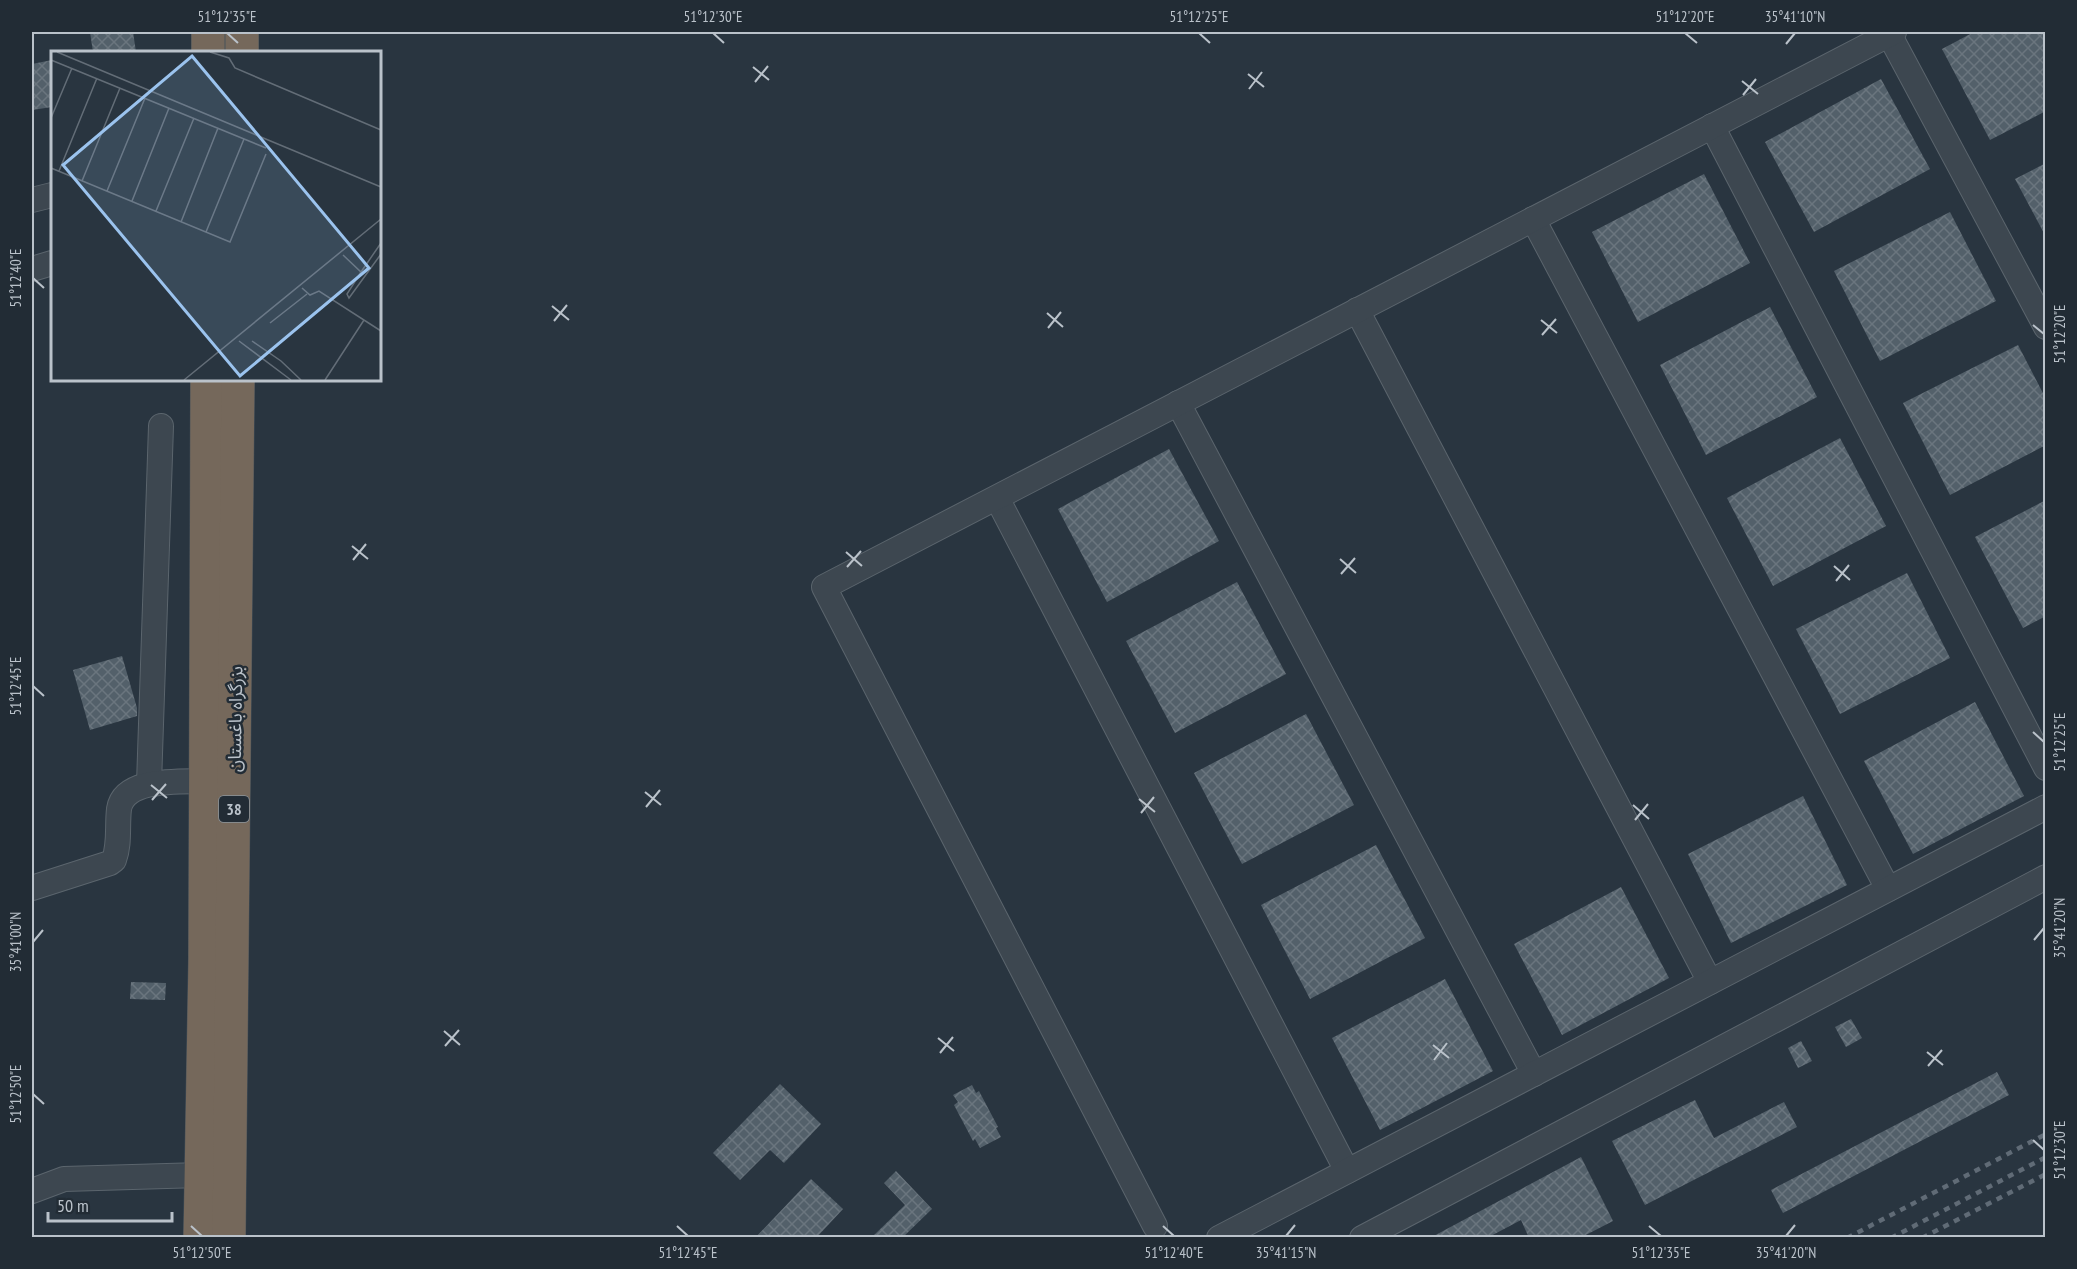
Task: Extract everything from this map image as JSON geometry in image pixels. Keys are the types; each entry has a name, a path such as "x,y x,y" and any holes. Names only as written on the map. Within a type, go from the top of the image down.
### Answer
{"highway":[{"path":"208,32 208,51"},
{"path":"242,32 242,51"},
{"name":"بزرگراه باغستان","path":"200,1238 205,946 207,381"},
{"name":"بزرگراه باغستان","path":"229,1238 238,381"}],"street":[{"path":"1155,1226 824,587 1892,33 2046,327"},
{"path":"1712,126 2046,768"},
{"path":"32,200 51,195"},
{"path":"1533,219 1888,889"},
{"path":"32,269 51,263"},
{"path":"1357,310 1710,982"},
{"path":"1178,403 1534,1074"},
{"path":"149,784 161,426"},
{"path":"997,498 1347,1171"},
{"path":"32,888 114,860 120,806 123,798 130,792 149,784 205,781"},
{"path":"1219,1238 2046,807"},
{"path":"1362,1238 2046,877"},
{"path":"32,1191 64,1179 201,1175"}],"building":[{"path":"90,32 133,32 136,51 93,51"},
{"path":"1974,32 2046,32 2046,111 1990,140 1942,49"},
{"path":"51,60 51,107 32,110 32,64"},
{"path":"1881,79 1930,169 1814,232 1765,142"},
{"path":"2046,163 2046,237 2015,179"},
{"path":"1704,174 1750,263 1638,322 1592,232"},
{"path":"1950,212 1996,301 1880,361 1834,271"},
{"path":"1770,307 1817,397 1706,455 1660,365"},
{"path":"2018,345 2046,399 2046,445 1950,495 1903,403"},
{"path":"1840,438 1886,526 1773,586 1727,498"},
{"path":"1169,449 1219,541 1107,602 1058,509"},
{"path":"2046,500 2046,616 2023,628 1975,537"},
{"path":"1907,573 1950,658 1840,714 1796,629"},
{"path":"1237,582 1286,674 1175,733 1126,641"},
{"path":"122,656 137,708 137,716 90,730 73,670"},
{"path":"1975,702 2024,796 1913,854 1864,761"},
{"path":"1306,714 1354,805 1242,864 1194,773"},
{"path":"1803,796 1847,885 1731,943 1688,854"},
{"path":"1376,845 1425,938 1310,999 1261,905"},
{"path":"1621,887 1669,978 1562,1035 1514,944"},
{"path":"1445,979 1493,1071 1380,1130 1332,1038"},
{"path":"131,982 166,983 165,1000 130,999"},
{"path":"1851,1019 1862,1038 1846,1047 1835,1027"},
{"path":"1801,1041 1812,1061 1798,1068 1788,1048"},
{"path":"1997,1072 2009,1095 1783,1213 1771,1190"},
{"path":"780,1084 821,1124 784,1163 770,1150 740,1180 713,1153"},
{"path":"972,1085 976,1093 979,1091 1001,1137 980,1148 975,1139 973,1141 954,1105 958,1102 953,1095"},
{"path":"1695,1100 1714,1138 1784,1102 1797,1127 1645,1205 1612,1141"},
{"path":"1581,1157 1613,1221 1580,1238 1529,1238 1521,1220 1487,1238 1430,1238"},
{"path":"896,1171 932,1209 902,1238 871,1238 905,1205 884,1183"},
{"path":"811,1179 843,1209 816,1238 755,1238"}],"railway":[{"path":"1847,1238 2046,1134"},
{"path":"1891,1238 2046,1157"},
{"path":"1922,1238 2046,1174"}]}
